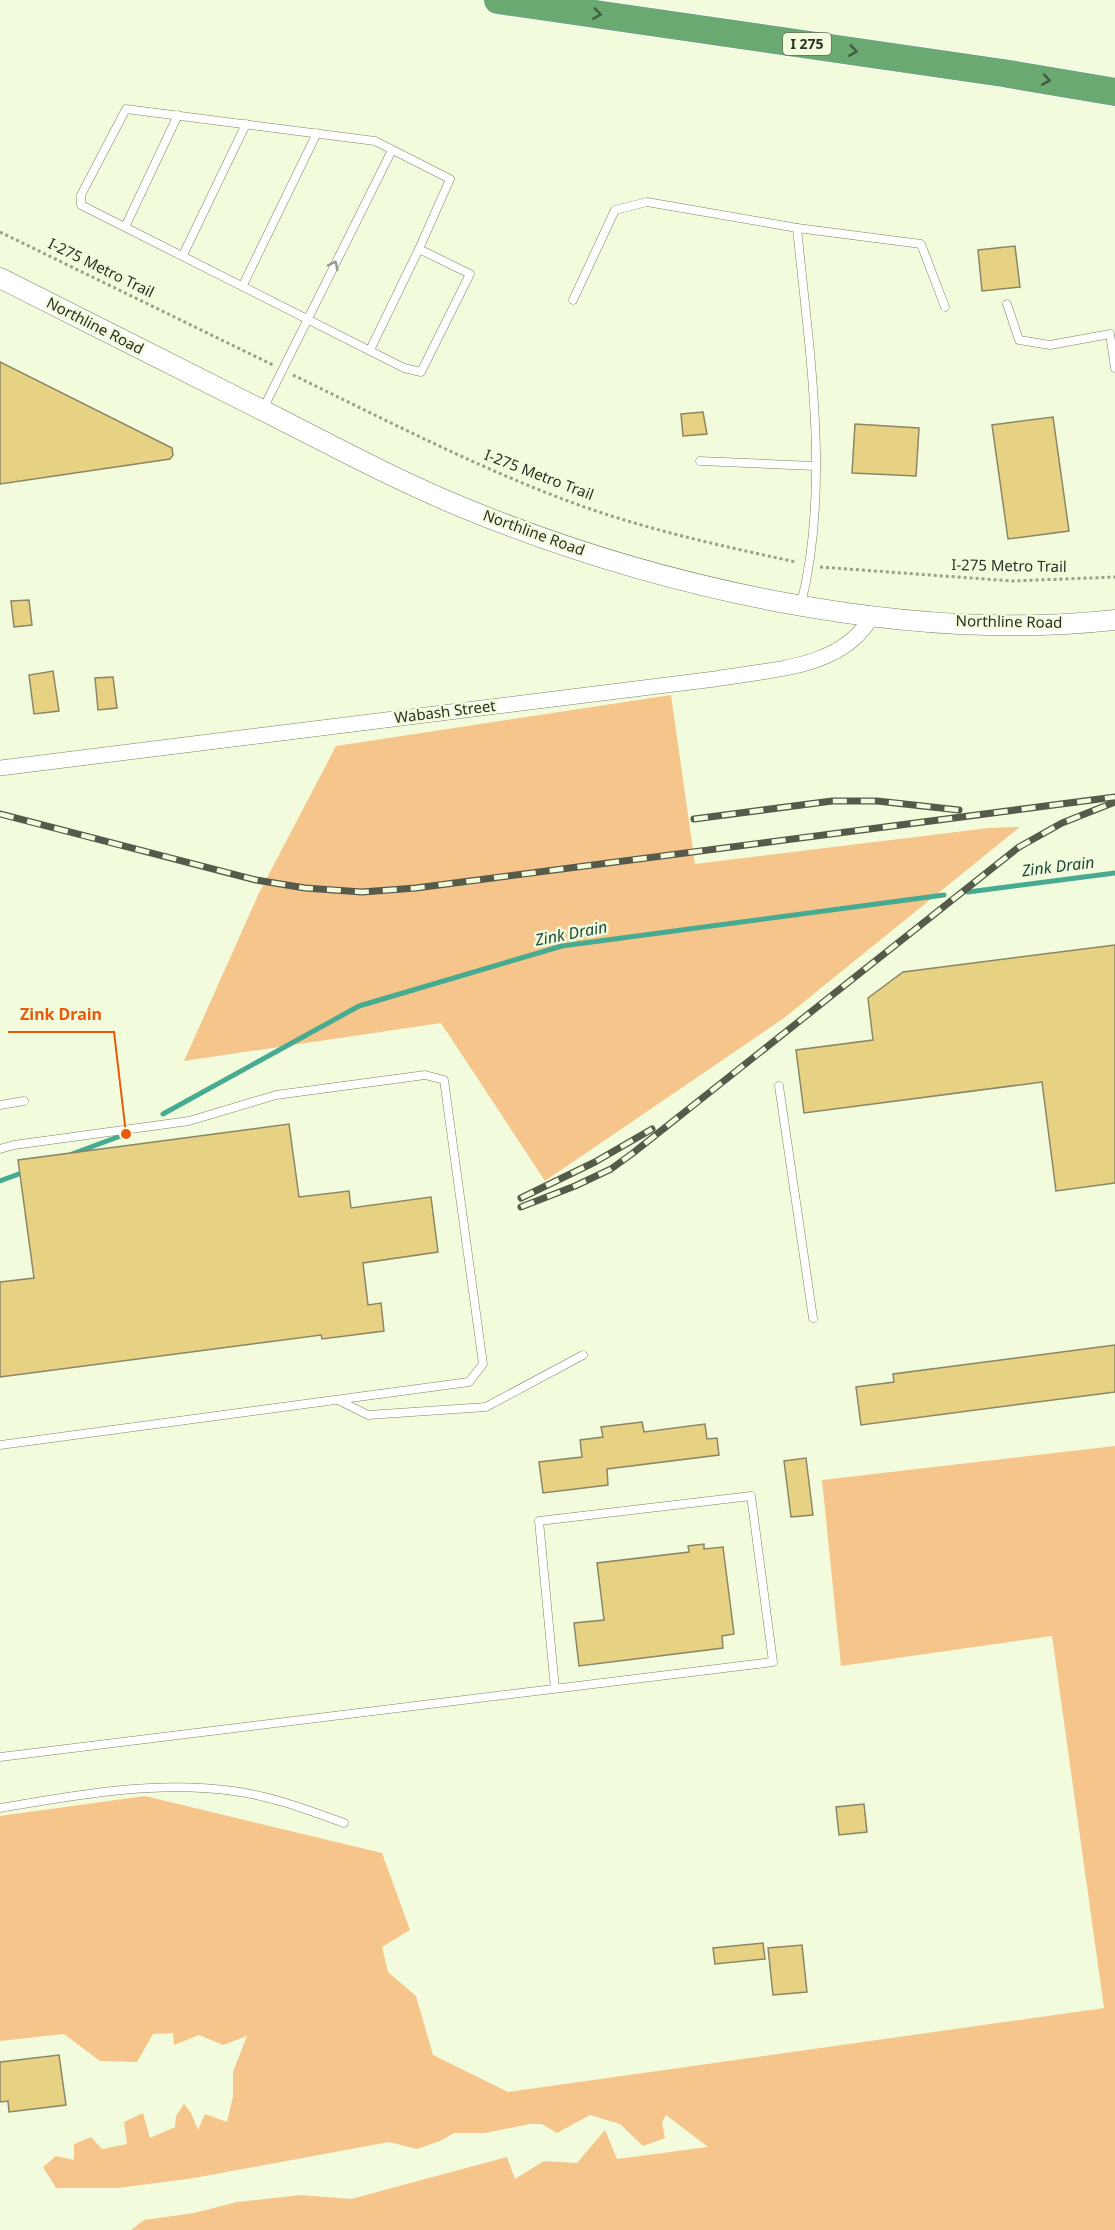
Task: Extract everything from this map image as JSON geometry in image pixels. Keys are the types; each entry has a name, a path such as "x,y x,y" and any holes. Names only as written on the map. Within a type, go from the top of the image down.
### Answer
{"highway":[{"name":"I 275","path":"498,0 1003,73 1115,92"}],"street":[{"name":"Northline Road","path":"0,279 416,486 513,527 644,569 801,605 872,616 1000,623 1115,620"},
{"name":"Wabash Street","path":"0,768 760,671 816,661 845,647 863,632 872,616"}],"lane":[{"path":"370,350 450,179 375,141 126,109 81,195 81,205 307,317 404,368 421,372 470,274 419,249"},
{"path":"125,227 178,115"},
{"path":"183,255 246,124"},
{"path":"243,285 317,134"},
{"path":"262,410 392,150"},
{"path":"573,300 615,210 647,202 798,228 921,244 945,307"},
{"path":"798,228 816,427 811,565 801,605"},
{"path":"1007,304 1019,340 1050,345 1110,334 1115,368"},
{"path":"700,461 815,466"},
{"path":"0,1149 14,1145 189,1121 276,1095 425,1075 444,1080 483,1364 470,1382 0,1445"},
{"path":"779,1086 813,1318"},
{"path":"0,1105 24,1101"},
{"path":"338,1400 368,1415 486,1407 583,1355"},
{"path":"0,1757 555,1689 773,1662 751,1496 539,1521 555,1689"},
{"path":"0,1808 152,1787 187,1787 234,1791 283,1802 344,1823"}],"path":[{"name":"I-275 Metro Trail","path":"0,232 472,463 576,504 685,538 811,565 1012,581 1115,577"}],"shaded area":[{"path":"671,695 695,864 989,828 1020,827 784,1018 545,1181 441,1023 184,1061 259,893 336,746"},
{"path":"1115,1446 1115,2230 131,2230 144,2220 194,2213 237,2202 301,2195 351,2199 507,2157 515,2179 544,2161 577,2163 605,2130 617,2159 708,2147 666,2115 662,2122 665,2138 643,2146 620,2124 590,2115 557,2133 542,2124 530,2124 485,2133 454,2133 417,2149 389,2142 194,2178 118,2188 56,2188 43,2167 56,2156 74,2160 74,2144 91,2137 102,2149 127,2144 124,2122 143,2113 150,2138 175,2127 176,2116 184,2104 191,2113 198,2130 205,2114 227,2122 233,2096 233,2072 247,2036 223,2045 199,2035 174,2045 173,2033 153,2034 137,2062 100,2061 64,2034 0,2041 0,1816 145,1796 382,1853 410,1930 382,1947 388,1972 416,1996 433,2055 508,2092 1104,2008 1052,1636 841,1666 822,1480"}],"building":[{"path":"1015,246 1020,287 982,291 978,250"},
{"path":"0,362 172,448 173,455 170,459 0,484"},
{"path":"703,412 707,434 683,436 681,414"},
{"path":"1053,417 1069,531 1008,539 992,425"},
{"path":"855,424 919,428 916,476 852,473"},
{"path":"29,600 32,625 14,627 11,601"},
{"path":"53,671 59,711 34,714 29,675"},
{"path":"113,677 117,708 98,710 95,678"},
{"path":"1115,945 1115,1183 1056,1191 1042,1082 804,1113 796,1050 873,1040 868,998 903,972"},
{"path":"289,1124 299,1197 349,1191 351,1208 431,1197 438,1252 363,1263 368,1305 381,1303 384,1331 322,1339 321,1335 0,1377 0,1282 34,1278 18,1160"},
{"path":"1115,1345 1115,1392 861,1425 856,1387 894,1382 893,1374"},
{"path":"642,1422 644,1432 705,1424 707,1439 717,1438 719,1455 607,1469 608,1485 543,1493 539,1462 582,1457 580,1440 603,1437 601,1427"},
{"path":"806,1458 813,1515 791,1517 784,1461"},
{"path":"704,1544 704,1549 723,1547 734,1634 722,1636 723,1648 579,1666 574,1623 604,1620 597,1563 689,1552 688,1546"},
{"path":"864,1804 867,1832 839,1835 836,1807"},
{"path":"763,1943 765,1959 715,1964 713,1948"},
{"path":"802,1945 807,1992 773,1995 768,1948"},
{"path":"59,2055 66,2105 9,2112 8,2101 0,2102 0,2062"}],"waterway":[{"name":"Zink Drain","path":"968,892 1115,873"},
{"name":"Zink Drain","path":"163,1114 359,1006 562,946 944,895"},
{"name":"Zink Drain","path":"72,1154 126,1134"},
{"name":"Zink Drain","path":"0,1181 27,1171"}],"railway":[{"path":"0,814 256,880 305,888 362,892 416,888 1115,797"},
{"path":"694,819 832,801 877,801 959,810"},
{"path":"521,1207 611,1169 1019,847 1062,823 1115,802"},
{"path":"521,1198 595,1162 652,1129"}],"place":[{"name":"Zink Drain","path":"126,1134"}]}
